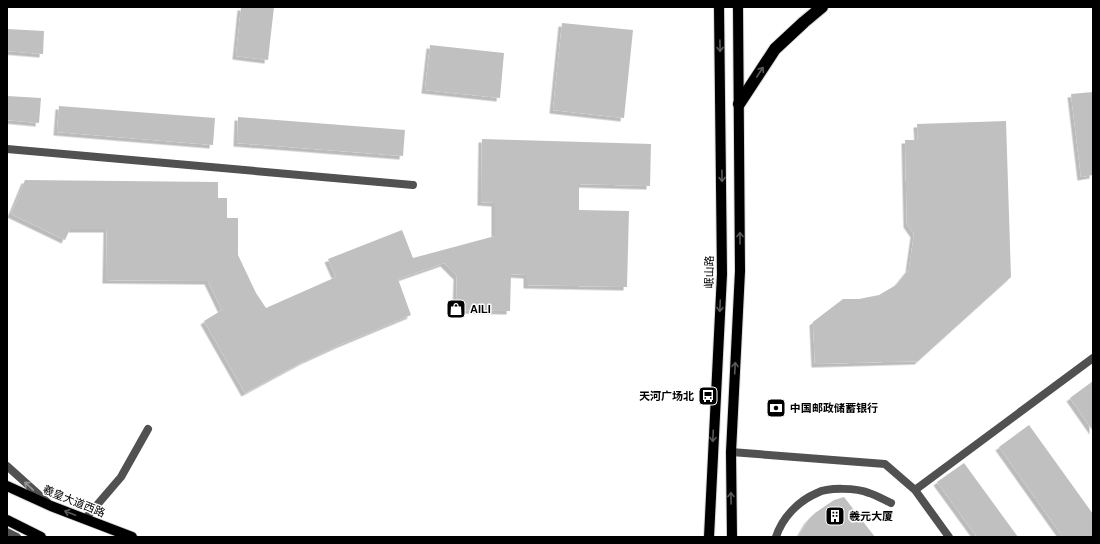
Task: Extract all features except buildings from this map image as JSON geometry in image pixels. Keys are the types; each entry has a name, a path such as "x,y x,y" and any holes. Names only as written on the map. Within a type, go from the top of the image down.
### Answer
{"highway":[{"path":"739,104 775,49 822,7"}],"main road":[{"name":"岷山路","path":"709,537 722,274 720,7"},
{"path":"732,537 731,452 740,271 738,7"},
{"name":"羲皇大道西路","path":"7,486 51,506 132,537"},
{"path":"7,520 41,537"}],"street":[{"path":"7,149 413,185"},
{"path":"915,490 1093,358"},
{"path":"85,519 121,477 148,429"},
{"path":"731,452 885,464 915,490 949,537"},
{"path":"7,466 51,506"},
{"path":"776,537 779,528 795,507 818,492 843,488 868,492 891,503"},
{"path":"7,532 18,537 24,528"}],"place":[{"name":"AILI","path":"456,309"},
{"name":"天河广场北","path":"708,396"},
{"name":"中国邮政储蓄银行","path":"776,408"},
{"name":"羲元大厦","path":"835,516"}]}
